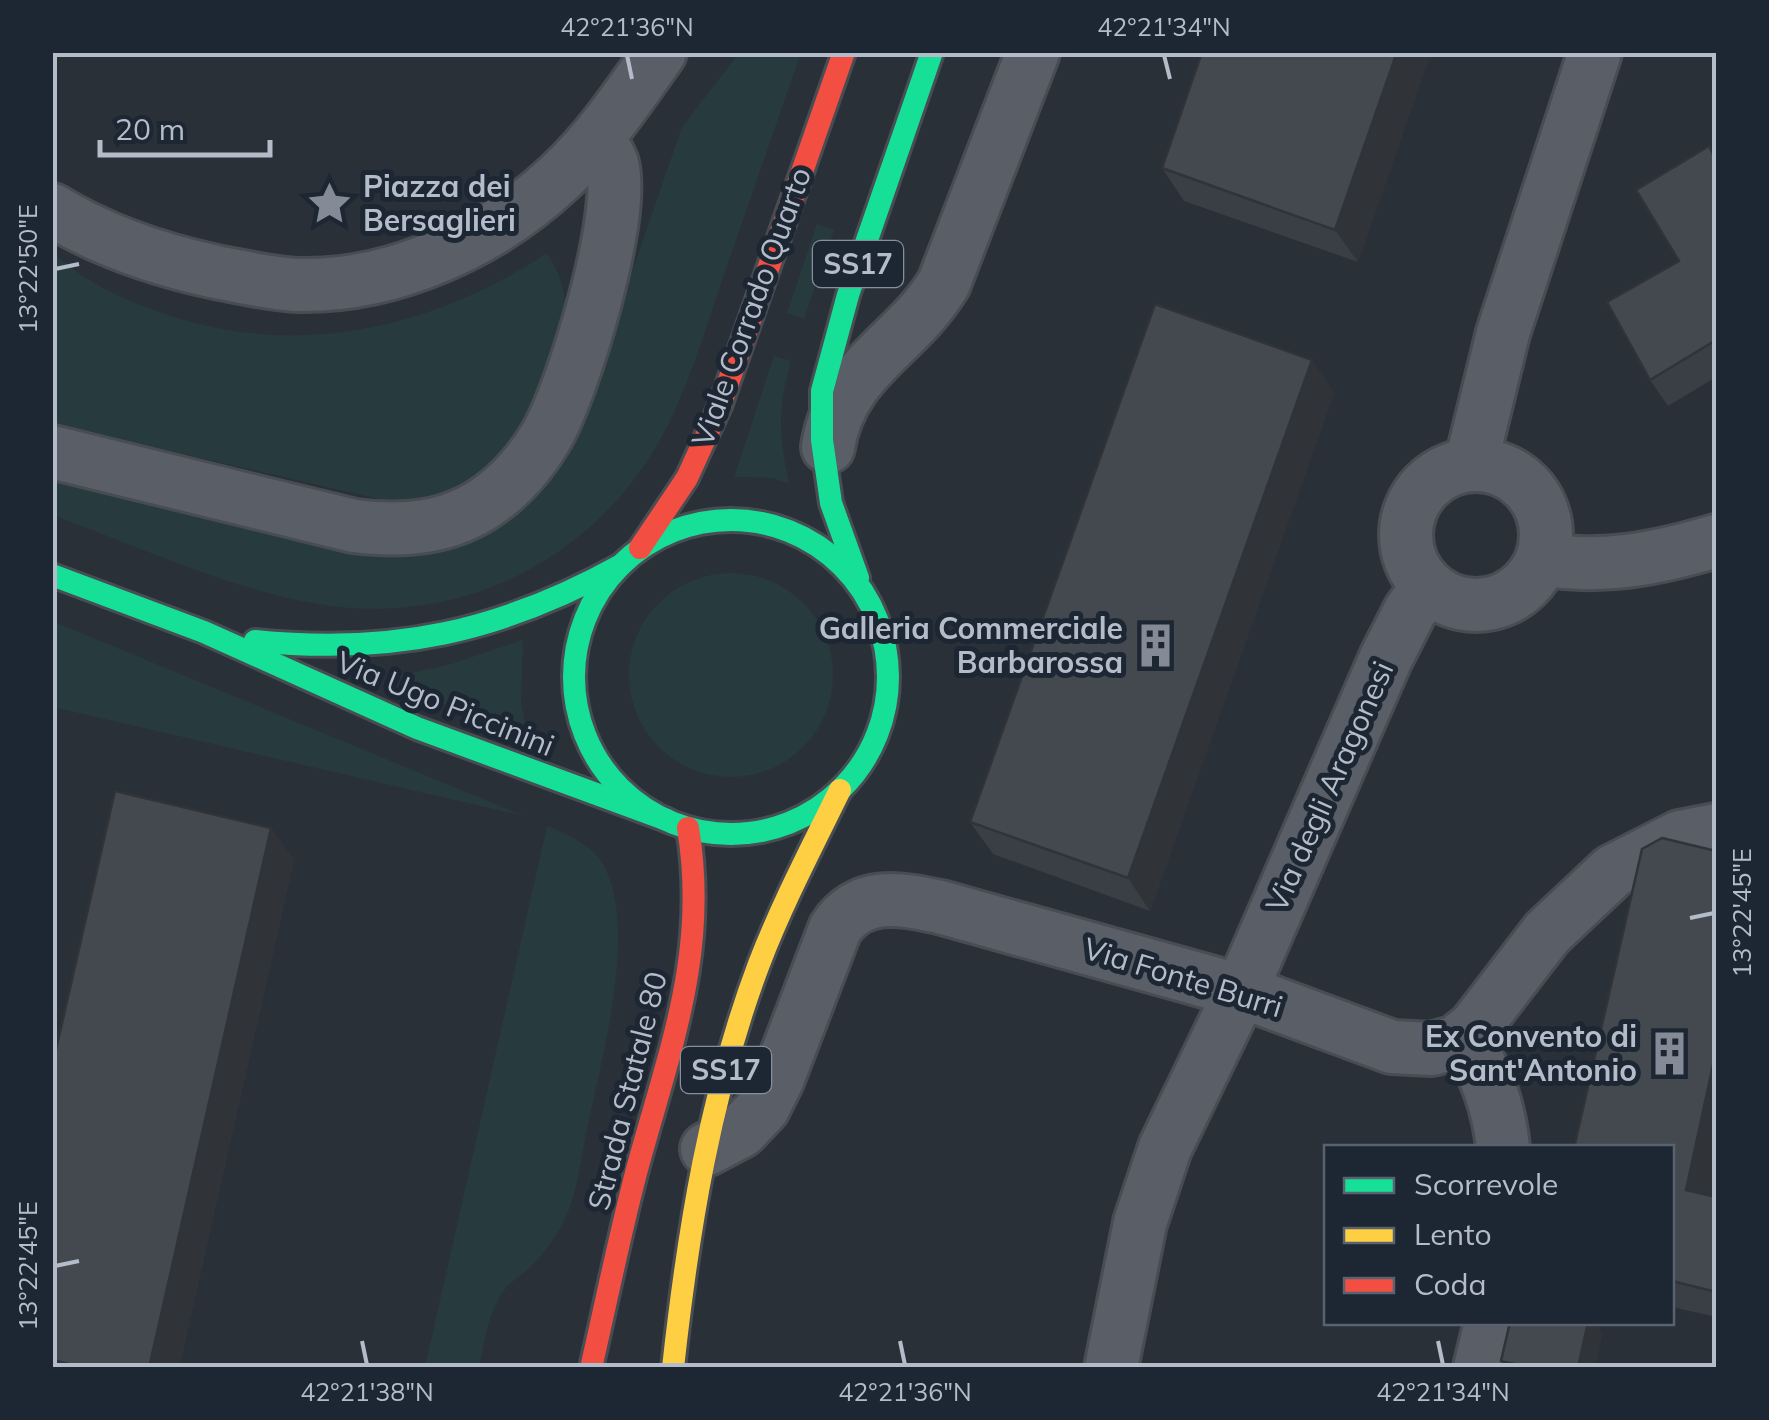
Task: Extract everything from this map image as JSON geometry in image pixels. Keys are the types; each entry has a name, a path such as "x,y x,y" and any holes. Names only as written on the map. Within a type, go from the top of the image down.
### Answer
{"main road":[{"name":"Viale Corrado Quarto","path":"630,558 687,478 714,419 844,52"},
{"name":"SS17","path":"867,599 842,541 828,483 820,413 827,369 872,220 932,52"},
{"path":"712,521 753,522 792,532 828,553 867,599 882,634 888,690 873,744 840,790 808,814 769,830 730,834 678,824 631,797 602,766 577,705 576,662 585,620 606,582 655,540 712,521"},
{"name":"Via Ugo Piccinini","path":"204,632 308,648 400,645 516,616 588,585 630,558"},
{"name":"Via Ugo Piccinini","path":"52,575 204,632 385,715 678,824"},
{"name":"SS17","path":"673,1368 707,1148 733,1043 781,910 840,790"},
{"name":"Strada Statale 80","path":"591,1368 633,1182 691,964 697,874 678,824"}],"street":[{"path":"52,210 94,232 196,268 260,280 331,284 405,270 472,240 520,210 560,178 598,138 660,52"},
{"path":"828,483 828,446 838,406 856,379 928,308 944,284 1033,52"},
{"path":"1471,464 1503,334 1595,52"},
{"path":"52,452 354,526 431,526 476,510 512,481 546,436 574,371 597,292 613,200 612,165 598,138"},
{"path":"1471,464 1494,466 1516,476 1533,492 1543,513 1547,536 1542,559 1531,579 1492,604 1470,606 1447,600 1428,587 1414,568 1406,546 1406,523 1414,500 1429,482 1448,470 1471,464"},
{"path":"1542,559 1614,564 1716,541"},
{"name":"Via degli Aragonesi","path":"1112,1368 1133,1253 1161,1160 1241,991 1386,658 1410,611 1428,587"},
{"path":"1503,1145 1490,1086 1464,1038 1487,1014 1547,934 1613,871 1657,846 1695,832 1716,830"},
{"name":"Via Fonte Burri","path":"707,1148 741,1130 764,1108 839,922 856,908 884,898 940,906 1241,991 1392,1048 1432,1049 1464,1038"},
{"path":"1480,1368 1490,1325"}],"green space":[{"path":"739,53 801,53 694,363 669,423 641,470 607,511 567,545 524,573 476,593 425,605 372,609 318,604 250,588 53,515 52,477 339,548 380,552 448,547 477,537 503,521 528,500 574,439 682,127"},
{"path":"817,224 834,230 804,319 787,313"},
{"path":"52,252 94,283 141,305 223,329 271,335 320,334 414,317 504,279 547,253 563,289 563,322 538,396 496,461 471,481 446,491 419,498 379,499 53,424"},
{"path":"774,356 791,361 781,423 789,484 772,478 734,477"},
{"path":"731,573 770,581 803,603 825,636 833,675 825,714 803,747 770,769 731,777 692,769 659,747 637,714 629,675 637,636 659,603 692,581"},
{"path":"52,621 524,816 53,707"},
{"path":"523,640 521,703 528,741 400,686 401,675 448,665"},
{"path":"547,826 581,842 601,861 614,897 618,927 614,996 576,1187 567,1216 553,1240 499,1298 479,1367 425,1367"}],"building":[{"path":"1202,52 1397,52 1335,230 1162,168"},
{"path":"1709,146 1716,160 1716,340 1650,380 1607,302 1679,261 1636,190"},
{"name":"Galleria Commerciale Barbarossa","path":"1155,304 1312,360 1128,878 970,822"},
{"path":"115,791 271,828 149,1368 86,1368 52,1360 52,1067"},
{"path":"1662,838 1716,851 1716,1051 1686,1190 1716,1197 1716,1292 1674,1282 1674,1145 1575,1145 1642,849"},
{"path":"1509,1325 1587,1325 1578,1368 1531,1368 1501,1361"}],"traffic: fast":[{"path":"858,578 831,503 822,440 822,391 848,295 932,52"},
{"path":"731,520 762,523 791,532 842,566 876,617 885,646 888,677 885,708 876,737 842,788 791,822 762,831 731,834 700,831 671,822 620,788 586,737 577,708 574,677 577,646 586,617 620,566 671,532 700,523 731,520"},
{"path":"255,641 353,644 444,633 532,607 621,565"},
{"path":"52,575 204,632 417,728 667,820"}],"traffic: slow":[{"path":"673,1368 703,1163 727,1063 768,942 840,790"}],"traffic: jam":[{"path":"640,548 687,478 720,406 844,52"},
{"path":"591,1368 630,1197 682,1003 693,918 688,828"}],"place":[{"name":"Piazza dei Bersaglieri","path":"330,204"},
{"name":"Galleria Commerciale Barbarossa","path":"1156,646"},
{"name":"Ex Convento di Sant'Antonio","path":"1670,1054"}]}
